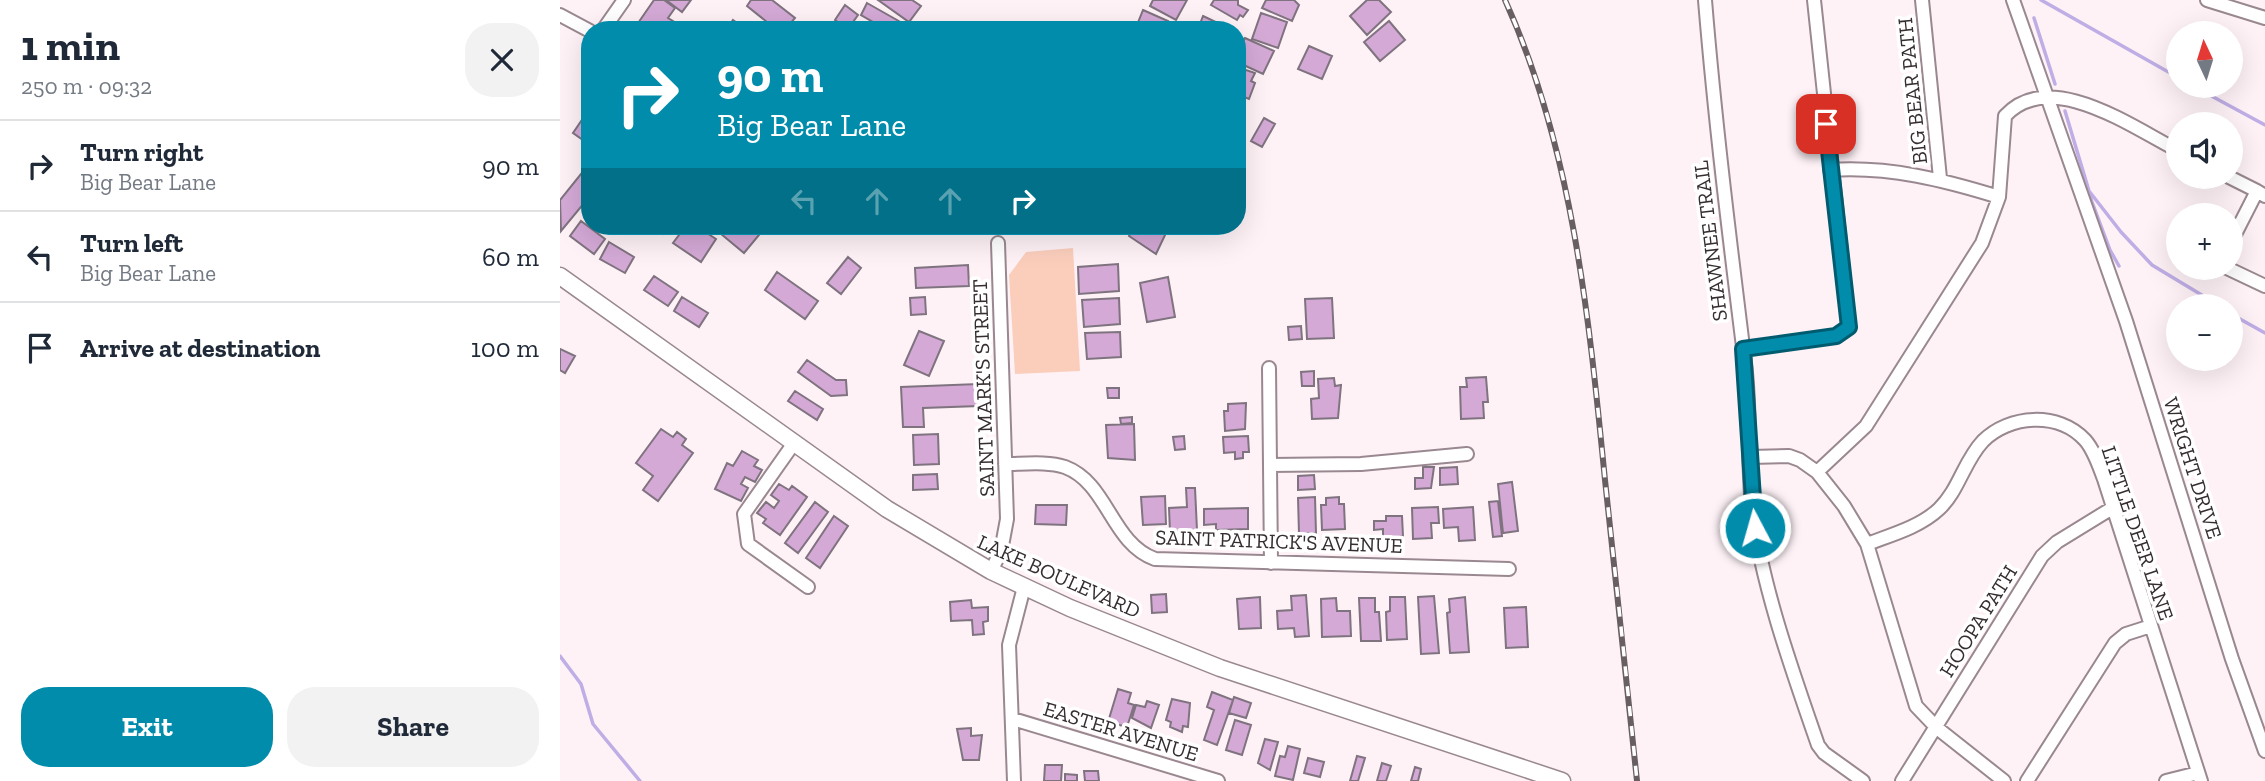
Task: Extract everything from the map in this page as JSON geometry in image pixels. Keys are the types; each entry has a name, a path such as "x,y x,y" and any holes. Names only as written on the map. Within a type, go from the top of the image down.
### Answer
{"main road":[{"name":"LAKE BOULEVARD","path":"560,276 887,509 991,571 1220,668 1562,781"}],"street":[{"path":"609,21 624,0"},
{"name":"SHAWNEE TRAIL","path":"1705,0 1727,228 1743,349 1752,504 1759,547 1812,727 1824,753 1863,781"},
{"path":"1743,349 1836,336 1849,327 1830,170 1814,0"},
{"name":"BIG BEAR PATH","path":"1922,0 1940,178"},
{"name":"WRIGHT DRIVE","path":"2013,0 2126,321 2232,659 2265,751"},
{"path":"2207,0 2265,18"},
{"path":"560,15 581,26"},
{"path":"1817,472 1866,426 1982,243 1999,197 2005,116 2016,106 2046,97 2072,98 2166,145"},
{"path":"1830,170 1854,168 1940,178 1999,197"},
{"path":"2243,184 2261,193 2243,222"},
{"name":"SAINT MARK'S STREET","path":"991,571 1001,551 1007,519 998,243"},
{"path":"2243,276 2265,286"},
{"path":"1269,368 1271,563"},
{"name":"LITTLE DEER LANE","path":"1867,544 1903,530 1937,511 1950,497 1982,442 1998,430 2023,421 2051,421 2074,431 2092,450 2114,507 2199,777"},
{"path":"794,443 744,514 748,544 808,587"},
{"path":"1270,465 1361,464 1467,454"},
{"path":"1751,457 1790,456 1800,460 1817,472 1844,506 1867,544 1920,713 2004,781"},
{"name":"SAINT PATRICK'S AVENUE","path":"1005,464 1063,466 1079,475 1131,546 1143,555 1155,559 1508,569"},
{"name":"HOOPA PATH","path":"1902,781 2042,556 2057,542 2114,507"},
{"path":"1014,781 1009,645 1024,587"},
{"path":"2027,781 2115,643 2126,634 2151,626"},
{"name":"EASTER AVENUE","path":"1013,719 1218,781"},
{"path":"2166,781 2199,777"}],"shaded area":[{"path":"1073,248 1080,371 1015,374 1009,275 1026,252"}],"building":[{"path":"654,0 664,0 675,8 668,18 673,21 639,21"},
{"path":"666,0 691,0 682,12"},
{"path":"751,0 772,0 795,18 792,21 766,21 747,6"},
{"path":"878,0 912,0 921,6 908,21"},
{"path":"1153,0 1187,0 1176,20 1150,6"},
{"path":"1214,0 1238,0 1238,5 1248,10 1237,20 1211,5"},
{"path":"1266,0 1294,0 1299,5 1292,21 1262,8"},
{"path":"1367,0 1379,0 1391,12 1367,35 1350,16"},
{"path":"867,3 899,21 871,21 861,15"},
{"path":"845,5 858,15 854,21 835,20"},
{"path":"1143,10 1168,21 1139,21"},
{"path":"1261,13 1287,22 1278,48 1252,39"},
{"path":"1203,16 1214,21 1201,21"},
{"path":"1389,21 1405,40 1380,61 1364,42"},
{"path":"1246,38 1274,51 1263,74 1246,66"},
{"path":"1309,46 1332,56 1322,79 1298,69"},
{"path":"1246,70 1255,73 1251,81 1255,83 1249,99 1246,98"},
{"path":"1264,118 1275,124 1262,147 1251,141"},
{"path":"581,121 581,139 573,133"},
{"path":"581,174 581,207 561,231 560,200"},
{"path":"581,221 581,235 600,235 605,239 594,254 570,236"},
{"path":"679,235 710,235 716,239 701,262 673,243"},
{"path":"722,235 759,235 744,253"},
{"path":"1130,235 1165,235 1156,254"},
{"path":"609,242 634,257 625,273 600,259"},
{"path":"848,257 861,268 841,294 827,283"},
{"path":"1118,264 1119,291 1079,294 1078,267"},
{"path":"968,265 969,286 916,288 915,268"},
{"path":"777,272 818,301 805,319 765,290"},
{"path":"654,276 678,292 668,306 644,290"},
{"path":"1168,277 1175,317 1147,322 1140,283"},
{"path":"682,297 708,313 699,327 674,311"},
{"path":"925,297 926,314 911,315 910,298"},
{"path":"1119,298 1120,324 1084,327 1082,300"},
{"path":"1332,298 1334,338 1307,339 1305,299"},
{"path":"1301,326 1302,339 1289,340 1288,327"},
{"path":"919,331 944,341 929,376 904,365"},
{"path":"1120,332 1121,357 1087,359 1085,333"},
{"path":"560,349 575,356 565,373 560,370"},
{"path":"807,360 836,380 846,380 847,395 831,396 798,372"},
{"path":"1314,371 1314,386 1302,386 1301,372"},
{"path":"1486,377 1488,402 1483,402 1484,418 1461,419 1460,387 1467,387 1466,378"},
{"path":"1334,378 1335,386 1341,385 1338,418 1312,419 1311,399 1319,398 1318,379"},
{"path":"978,384 979,406 923,408 924,427 903,427 901,387"},
{"path":"1107,388 1119,388 1119,398 1108,398"},
{"path":"795,391 823,409 817,420 788,401"},
{"path":"1246,403 1245,429 1225,431 1224,411 1228,411 1228,404"},
{"path":"1132,417 1132,423 1121,424 1120,418"},
{"path":"1134,424 1135,460 1108,458 1106,425"},
{"path":"661,429 673,437 677,432 686,439 682,445 693,453 658,501 643,490 653,476 636,463"},
{"path":"938,434 939,464 914,465 913,435"},
{"path":"1184,436 1185,449 1175,450 1173,437"},
{"path":"1248,436 1249,452 1243,452 1243,458 1235,459 1235,452 1224,453 1223,437"},
{"path":"742,451 758,460 754,466 762,470 755,482 745,477 741,484 748,488 741,501 715,489 727,463 733,466"},
{"path":"1423,467 1434,467 1431,488 1415,489 1415,478 1423,478"},
{"path":"1457,467 1458,484 1440,485 1440,468"},
{"path":"937,474 938,489 913,490 913,475"},
{"path":"1314,475 1315,489 1298,490 1298,476"},
{"path":"1512,482 1518,531 1503,533 1498,484"},
{"path":"779,484 789,490 792,486 807,497 780,535 763,523 766,519 757,513 766,502 774,508 779,501 771,495"},
{"path":"1186,488 1195,488 1197,530 1170,532 1169,508 1187,507"},
{"path":"1165,496 1166,524 1143,525 1141,497"},
{"path":"1315,497 1316,533 1299,534 1298,498"},
{"path":"1339,497 1339,504 1344,504 1345,529 1322,530 1321,505 1326,505 1326,498"},
{"path":"1498,501 1502,536 1493,537 1489,502"},
{"path":"815,502 828,512 798,553 785,543"},
{"path":"1036,505 1067,505 1066,525 1035,524"},
{"path":"1438,507 1439,523 1431,523 1432,538 1413,539 1412,508"},
{"path":"1473,507 1475,540 1459,541 1458,527 1444,528 1443,509"},
{"path":"1248,508 1248,529 1216,530 1216,524 1204,525 1204,509"},
{"path":"834,516 848,526 820,568 806,558"},
{"path":"1386,516 1402,516 1403,536 1383,541 1383,529 1374,530 1374,521 1386,521"},
{"path":"1166,594 1167,612 1152,613 1151,595"},
{"path":"1306,595 1309,636 1295,637 1294,628 1278,629 1277,611 1292,610 1291,596"},
{"path":"1434,596 1439,653 1421,654 1418,597"},
{"path":"1260,597 1261,628 1239,629 1237,599"},
{"path":"1390,597 1405,597 1407,639 1387,640 1386,612 1390,611"},
{"path":"1465,597 1469,652 1450,653 1447,613 1450,612 1449,599"},
{"path":"1336,598 1337,611 1350,611 1351,636 1322,637 1321,599"},
{"path":"1359,598 1375,598 1381,641 1361,641"},
{"path":"971,600 972,608 988,607 988,621 983,622 984,634 973,635 972,620 951,621 950,602"},
{"path":"1526,607 1528,647 1506,648 1504,608"},
{"path":"1118,689 1131,693 1128,703 1134,705 1127,727 1108,722"},
{"path":"1212,692 1233,700 1217,745 1204,740 1214,710 1207,707"},
{"path":"1234,697 1251,703 1246,718 1229,713"},
{"path":"1172,699 1190,703 1188,727 1183,726 1182,732 1170,727 1171,722 1166,720"},
{"path":"1147,701 1159,705 1151,728 1132,718 1136,705 1145,707"},
{"path":"1235,720 1251,725 1242,755 1226,750"},
{"path":"971,728 971,736 982,735 979,760 963,760 957,729"},
{"path":"1265,739 1278,742 1270,770 1258,763"},
{"path":"1288,746 1300,749 1293,780 1275,776 1280,756 1285,757"},
{"path":"1357,756 1365,758 1358,781 1350,781"},
{"path":"1308,758 1324,762 1320,777 1304,773"},
{"path":"1382,763 1391,766 1386,781 1377,781"},
{"path":"1045,765 1062,765 1061,781 1044,781"},
{"path":"1415,767 1421,769 1418,781 1411,781"},
{"path":"1084,771 1098,771 1099,781 1085,781"},
{"path":"1065,774 1077,775 1077,781 1065,781"}],"waterway":[{"path":"2041,0 2166,71"},
{"path":"2034,18 2055,84"},
{"path":"2215,98 2265,125"},
{"path":"2065,111 2089,191 2121,232 2152,265 2200,294"},
{"path":"2089,194 2110,250 2119,266"},
{"path":"2243,321 2265,333"},
{"path":"2235,649 2240,664"},
{"path":"560,656 581,684 593,724 640,781"},
{"path":"2245,678 2254,703"}],"railway":[{"path":"1505,0 1528,57 1547,116 1574,235 1592,358 1637,781"}],"route":[{"path":"1755,528 1743,349 1836,336 1849,327 1826,124"}]}
